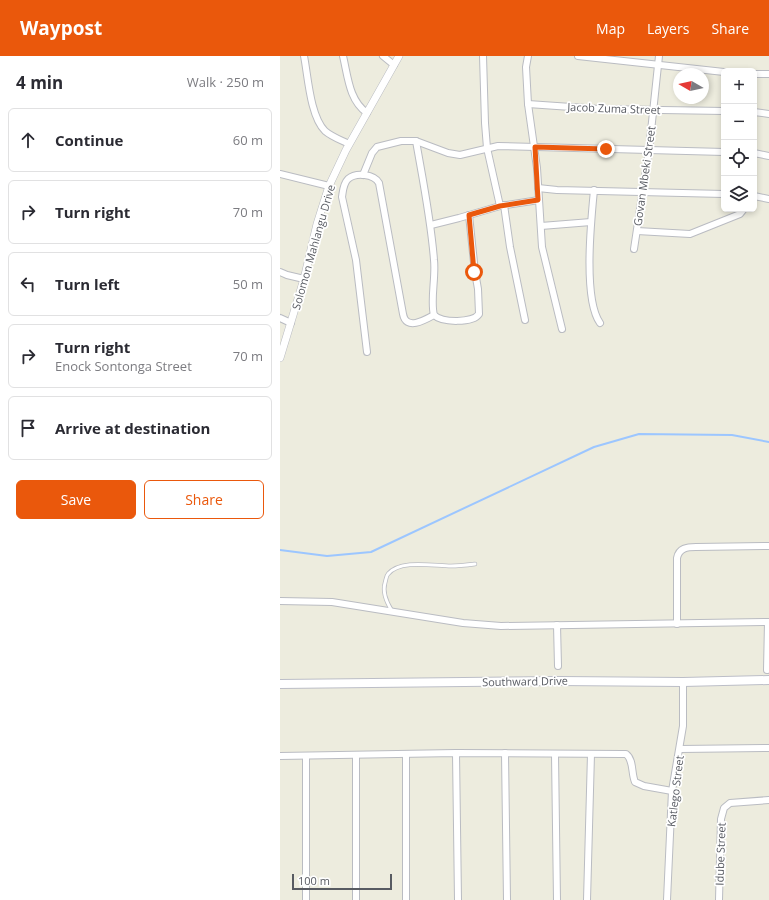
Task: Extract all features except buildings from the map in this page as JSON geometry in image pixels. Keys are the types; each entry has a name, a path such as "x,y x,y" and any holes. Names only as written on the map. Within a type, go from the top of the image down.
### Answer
{"main road":[{"name":"Southward Drive","path":"280,684 559,681 682,682 769,680"}],"street":[{"path":"304,56 316,116 327,133 349,144"},
{"path":"343,56 354,98 360,108 367,113"},
{"path":"383,56 394,65"},
{"name":"Solomon Mahlangu Drive","path":"280,358 304,279 317,224 329,186 349,144 399,56"},
{"path":"483,56 487,148 502,205 525,320"},
{"path":"528,56 526,67 528,104 535,147 543,256 562,329"},
{"path":"578,56 721,72"},
{"name":"Govan Mbeki Street","path":"634,249 649,150 652,110 659,56"},
{"path":"757,74 769,74"},
{"name":"Jacob Zuma Street","path":"528,104 600,109 721,111"},
{"path":"757,112 769,114"},
{"path":"363,175 372,153 377,147 396,141 416,141 448,153 460,155 498,146 721,152"},
{"path":"416,141 431,225 435,270 434,316"},
{"path":"757,154 769,156"},
{"path":"280,174 329,186"},
{"path":"367,352 356,260 342,197 343,187 349,178 363,175 370,176 377,179 381,188 405,321 412,323 421,322 434,316"},
{"path":"538,188 557,190 721,194"},
{"path":"594,190 591,222 591,288 595,313 600,323"},
{"path":"757,197 769,199"},
{"path":"431,225 502,205 538,200"},
{"path":"637,231 690,234 740,214 742,212"},
{"path":"434,316 443,320 457,320 476,318 479,314 478,290 474,272 469,215"},
{"path":"541,226 591,222"},
{"path":"280,272 304,279"},
{"path":"280,318 291,322"},
{"path":"677,624 677,558 678,553 681,550 689,547 769,546"},
{"path":"280,601 332,602 463,623 493,625 768,622 768,670"},
{"path":"557,625 558,666"},
{"name":"Katlego Street","path":"667,900 672,791 683,726 682,682"},
{"path":"680,749 769,748"},
{"path":"280,756 505,753 626,754 630,759 632,773 636,782 644,786 672,791"},
{"path":"505,753 507,900"},
{"path":"406,754 406,900"},
{"path":"456,754 458,900"},
{"path":"555,754 557,900"},
{"path":"587,900 591,754"},
{"path":"356,755 356,900"},
{"path":"306,756 306,900"},
{"name":"Idube Street","path":"719,900 721,819 724,808 730,803 769,800"}],"lane":[{"path":"392,611 386,602 383,588 387,574 396,568 428,564 449,566 475,564"}],"waterway":[{"path":"280,550 327,556 371,552 594,447 639,434 732,435 769,442"}],"route":[{"path":"474,272 469,215 500,206 538,200 535,147 606,149"}]}
